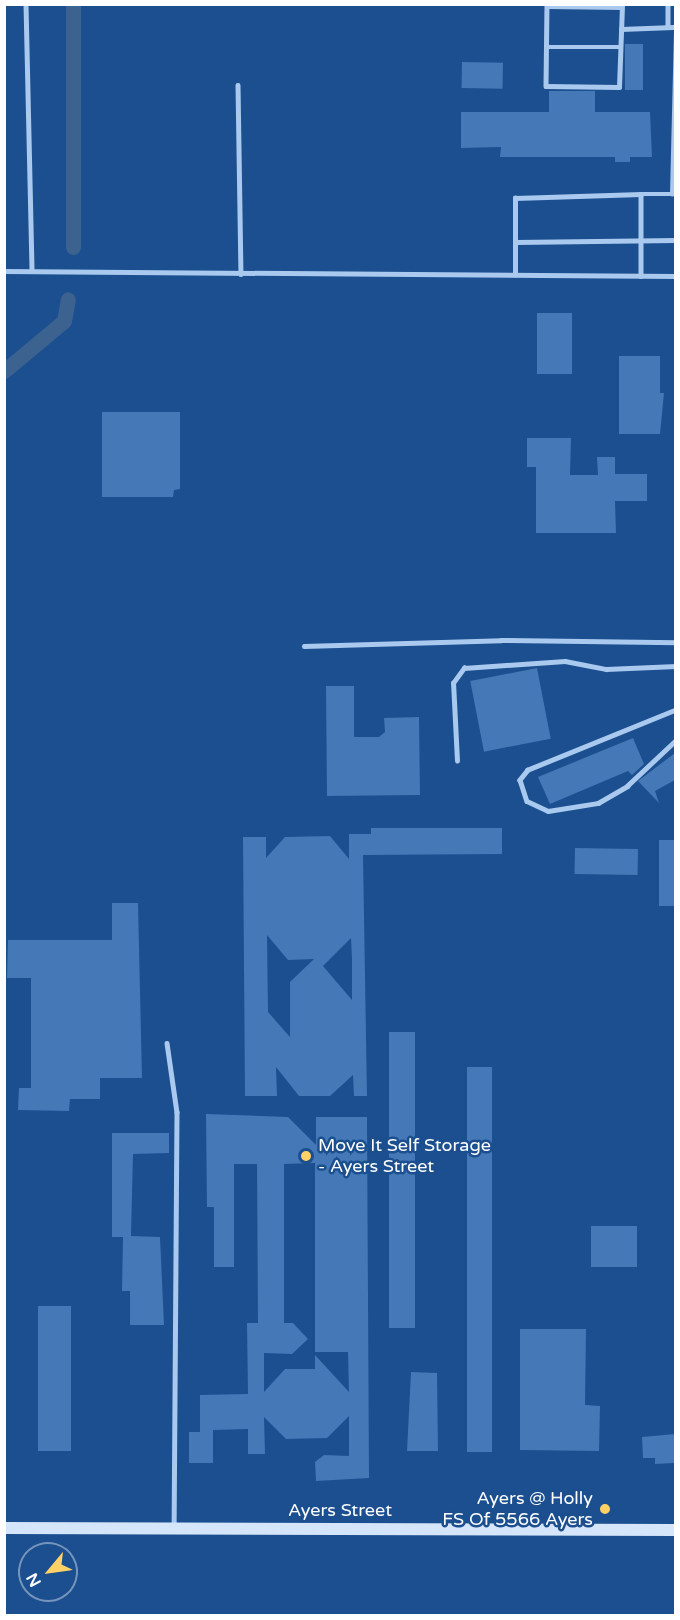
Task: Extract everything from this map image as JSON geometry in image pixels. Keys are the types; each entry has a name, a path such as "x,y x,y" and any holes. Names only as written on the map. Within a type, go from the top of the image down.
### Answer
{"main road":[{"name":"Ayers Street","path":"4,1528 675,1530"}],"lane":[{"path":"26,4 32,271"},
{"path":"515,275 515,198 674,194 672,27 668,4"},
{"path":"547,5 621,6 619,87 546,86 547,5"},
{"path":"621,29 672,27"},
{"path":"546,46 620,47"},
{"path":"238,85 241,274"},
{"path":"641,194 641,276"},
{"path":"515,242 675,240"},
{"path":"4,271 675,276"},
{"path":"304,646 501,640 675,642"},
{"path":"456,761 453,683 464,668 565,661 606,669 675,666"},
{"path":"675,710 528,770 520,780 527,801 548,811 598,803 627,786 675,740"},
{"path":"167,1042 177,1112 174,1527"}],"building":[{"path":"625,44 643,44 643,90 625,90"},
{"path":"462,62 503,63 503,89 462,88"},
{"path":"549,91 595,91 595,112 650,112 652,157 630,157 630,162 615,162 615,157 500,157 501,147 461,148 461,112 549,112"},
{"path":"537,313 572,313 572,374 537,374"},
{"path":"619,356 660,356 660,393 664,393 660,434 619,434"},
{"path":"102,412 180,412 180,489 174,490 173,497 102,497"},
{"path":"527,438 571,438 570,475 598,475 597,457 615,457 615,474 647,474 647,501 615,501 616,533 536,533 536,467 527,467"},
{"path":"537,668 551,739 484,752 470,681"},
{"path":"326,686 354,686 354,737 379,737 385,732 384,718 419,717 420,795 327,796"},
{"path":"633,738 644,764 632,775 628,771 550,804 538,777"},
{"path":"675,753 675,780 655,791 659,803 638,781"},
{"path":"371,828 502,828 502,854 363,855 367,1096 354,1096 353,1075 330,1096 299,1096 276,1067 277,1096 245,1096 243,837 266,837 266,858 285,837 330,836 349,859 349,834 371,834","holes":["267,935 288,960 314,959 290,982 290,1037 268,1012","351,938 352,959 352,1000 323,966"]},
{"path":"659,840 675,840 675,906 659,906"},
{"path":"575,848 638,849 638,875 575,874"},
{"path":"112,903 138,903 142,1078 100,1078 100,1099 70,1099 69,1111 18,1110 19,1088 31,1088 31,978 7,978 8,940 112,940"},
{"path":"389,1032 415,1032 415,1328 389,1328"},
{"path":"467,1067 492,1067 492,1452 467,1452"},
{"path":"206,1114 288,1117 316,1145 316,1117 367,1117 369,1478 316,1481 315,1462 324,1455 349,1456 349,1416 327,1438 286,1439 264,1417 265,1454 248,1454 248,1429 213,1430 213,1463 189,1463 189,1432 200,1432 200,1395 248,1394 247,1323 258,1323 257,1164 234,1164 234,1267 214,1267 214,1207 207,1207","holes":["315,1163 315,1352 348,1352 349,1392 315,1355 315,1369 285,1369 264,1392 264,1353 292,1354 308,1339 293,1323 284,1323 284,1164"]},
{"path":"112,1133 169,1133 169,1153 133,1154 131,1236 160,1237 164,1325 130,1325 130,1291 122,1291 123,1237 112,1237"},
{"path":"591,1226 637,1226 637,1267 591,1267"},
{"path":"38,1306 71,1306 71,1451 38,1451"},
{"path":"520,1329 586,1329 585,1405 600,1406 599,1451 520,1450"},
{"path":"411,1372 437,1373 438,1451 407,1451"},
{"path":"675,1434 674,1463 655,1464 655,1458 643,1458 642,1437"}],"waterway":[{"path":"73,4 73,247"},
{"path":"4,371 64,321 68,299"}],"place":[{"name":"Move It Self Storage - Ayers Street","path":"306,1156"},
{"name":"Ayers @ Holly FS Of 5566 Ayers","path":"605,1509"}]}
